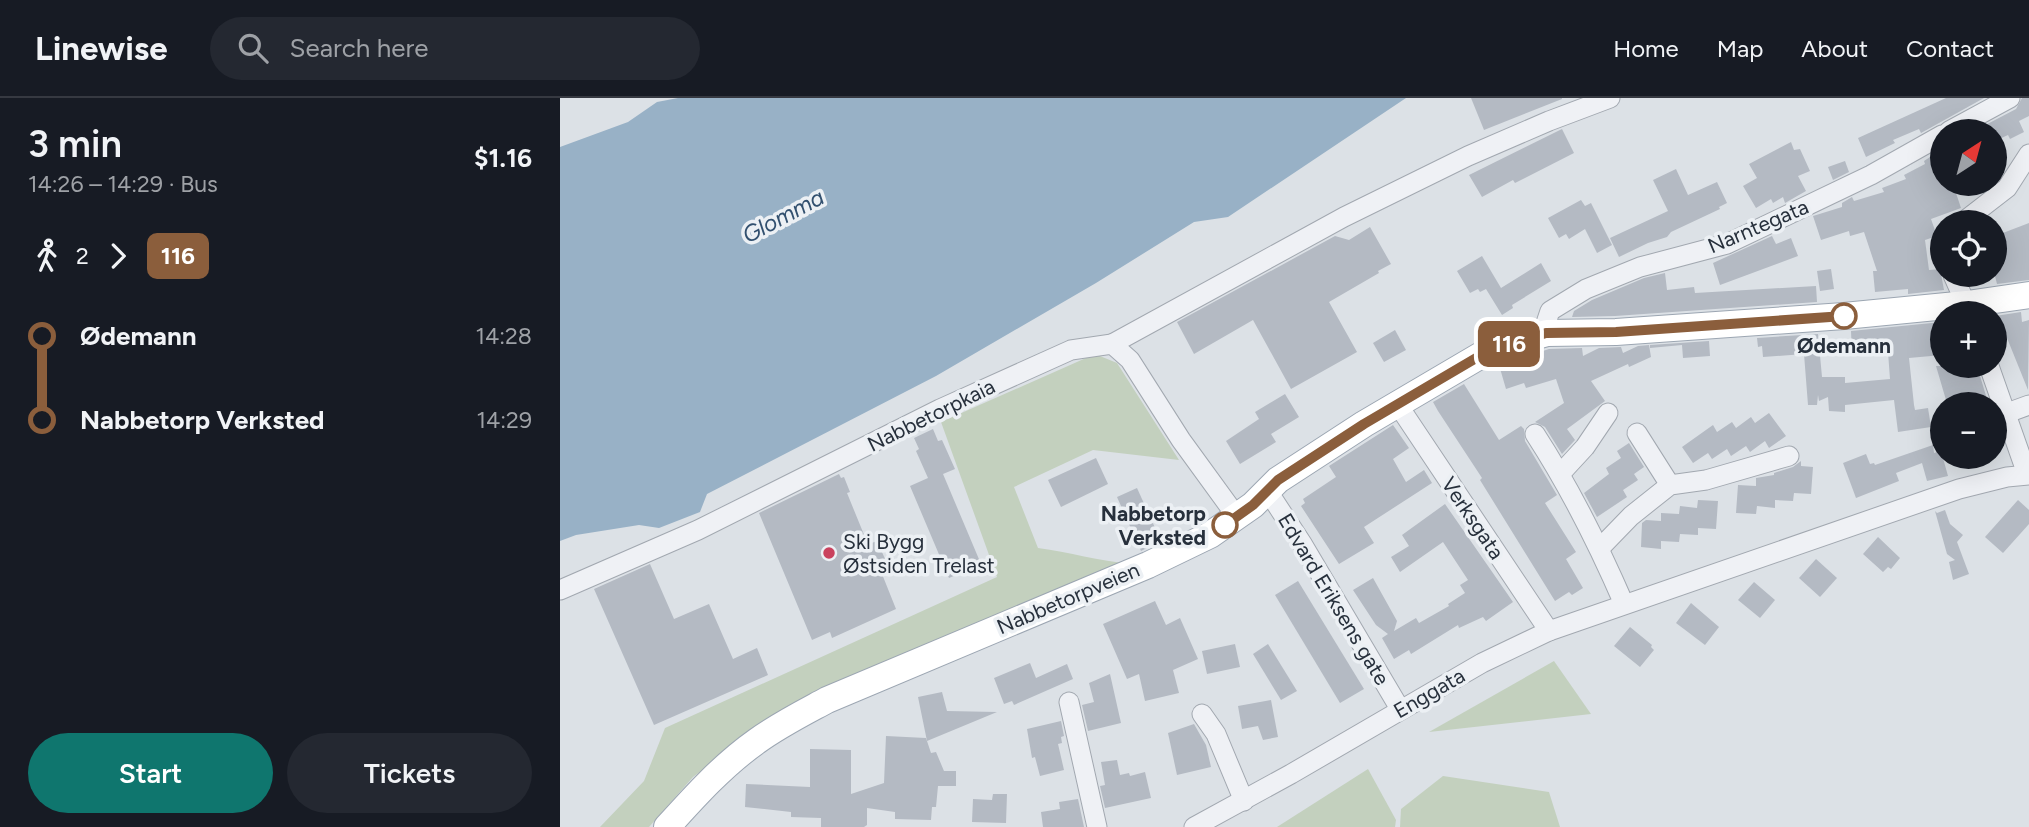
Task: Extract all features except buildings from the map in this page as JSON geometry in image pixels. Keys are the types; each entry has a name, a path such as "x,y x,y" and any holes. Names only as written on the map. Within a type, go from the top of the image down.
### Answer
{"main road":[{"name":"Nabbetorpveien","path":"2003,301 2029,295"},
{"name":"Nabbetorpveien","path":"669,826 728,763 796,716 881,676 1148,565 1210,535 1237,517 1278,480 1483,354 1546,333 1616,332 1930,311"}],"street":[{"path":"1237,517 1181,440 1130,360 1112,344 1394,192 1468,156 1610,98"},
{"path":"1971,119 2010,98"},
{"name":"Narntegata","path":"1546,333 1550,311 1586,289 1640,267 1727,244 1871,175 1930,142"},
{"path":"1979,210 2007,188 2029,154"},
{"name":"Nabbetorpkaia","path":"560,590 698,530 940,409 1059,355 1071,350 1112,344"},
{"name":"Verksgata","path":"1398,405 1549,631"},
{"path":"2028,475 2007,413 2029,405"},
{"path":"1561,473 1585,447 1608,413"},
{"path":"1637,433 1670,485"},
{"path":"1535,434 1561,473 1600,548 1624,604"},
{"path":"1600,548 1631,516 1670,485 1706,480 1788,456"},
{"name":"Enggata","path":"1194,827 1244,801 1482,663 1549,631 1959,489 2007,477 2028,475"},
{"name":"Edvard Eriksens gate","path":"1266,491 1303,545 1400,709"},
{"path":"1069,702 1097,827"},
{"path":"1202,714 1216,734 1244,801"}],"green space":[{"path":"1095,354 1117,363 1179,460 1093,450 1014,487 1038,548 1131,564 743,740 693,777 649,827 600,827 644,781 665,728 997,577 941,422"},
{"path":"1554,661 1591,714 1429,732"},
{"path":"1368,769 1396,820 1395,827 1277,827"},
{"path":"1443,776 1549,792 1560,827 1400,827 1401,809"}],"water":[{"name":"Glomma","path":"678,98 1406,98 1228,217 1194,222 1096,283 936,376 707,494 700,512 659,528 639,525 576,535 560,541 560,147 628,122 657,102"}],"bus line":[{"name":"116","path":"1225,525 1253,505 1278,480 1364,424 1483,354 1513,343 1546,333 1616,332 1844,316"}],"place":[{"name":"Ødemann","path":"1844,316"},
{"name":"Nabbetorp Verksted","path":"1225,525"},
{"name":"Ski Bygg Østsiden Trelast","path":"829,553"}]}
